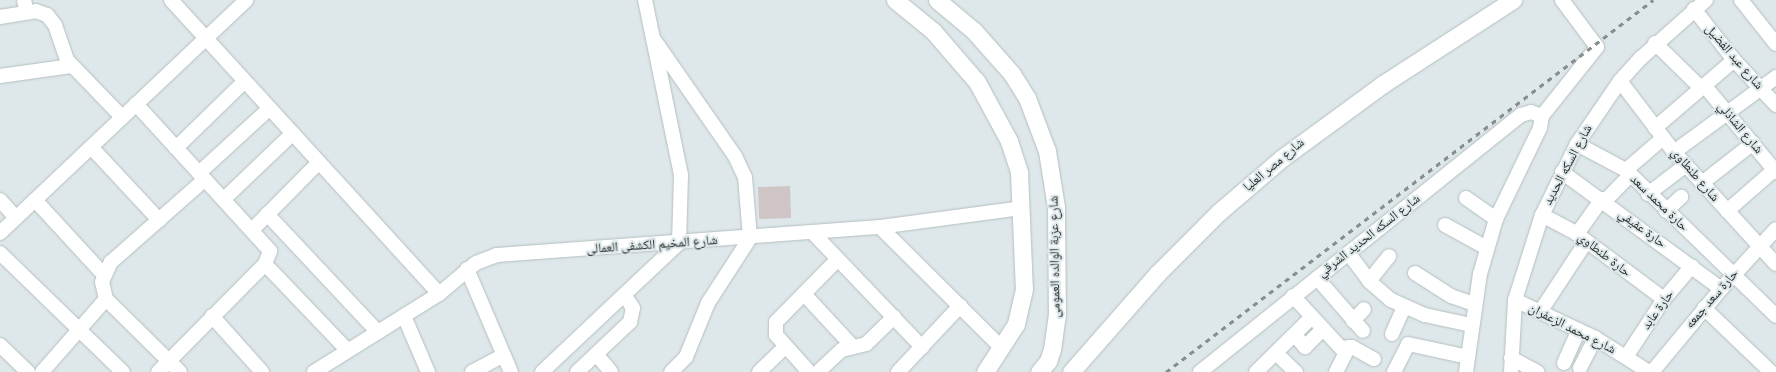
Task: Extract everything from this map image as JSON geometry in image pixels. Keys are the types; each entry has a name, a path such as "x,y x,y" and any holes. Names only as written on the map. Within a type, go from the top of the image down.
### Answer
{"street":[{"path":"171,0 439,294"},
{"path":"0,233 246,0"},
{"path":"550,370 679,243 681,175 650,34 645,0"},
{"path":"896,0 933,31 956,55 994,110 1019,172 1022,208 1024,289 1016,324 1002,348 985,372"},
{"name":"شارع عزبة الوالده العمومى","path":"937,0 994,51 1012,74 1030,105 1047,151 1056,207 1056,326 1044,366"},
{"name":"شارع مصر العليا","path":"1071,372 1157,274 1261,176 1348,108 1513,0"},
{"path":"1466,372 1474,304 1487,248 1496,219 1540,128 1542,116 1597,47 1562,0"},
{"name":"شارع السكه الحديد","path":"1511,372 1515,300 1542,215 1562,172 1577,144 1620,81 1655,43 1706,0"},
{"path":"1741,0 1776,44"},
{"path":"0,17 26,6 42,12 51,19 71,66 122,117"},
{"name":"شارع عبد الفضيل","path":"1694,9 1734,60 1776,105"},
{"path":"933,31 950,11"},
{"path":"650,34 735,156 745,177 750,238 708,303 690,349 674,371"},
{"name":"شارع الشاذلي","path":"1655,43 1702,86 1728,113 1774,167"},
{"path":"1540,312 1603,200 1628,173 1659,133 1702,86 1734,60"},
{"path":"0,76 71,66"},
{"path":"1674,152 1776,77"},
{"path":"176,148 245,81"},
{"name":"شارع طنطاوي","path":"1620,81 1674,152 1776,264"},
{"path":"136,104 270,251 265,264 168,360 158,372"},
{"path":"180,372 106,299 102,282 104,275 111,262 159,220 270,108"},
{"name":"شارع السكه الحديد الشرقي","path":"1200,372 1293,296 1349,254 1521,115 1531,112 1542,116"},
{"path":"224,199 293,133"},
{"path":"1702,183 1753,143"},
{"name":"حارة محمد سعد","path":"1577,144 1628,173 1648,194 1776,316"},
{"path":"91,147 159,220"},
{"path":"252,230 319,162"},
{"path":"1648,194 1686,165"},
{"path":"1727,211 1774,167"},
{"name":"حارة عفيفي","path":"1562,172 1603,200 1721,289"},
{"path":"1666,211 1681,197"},
{"path":"1466,198 1496,219"},
{"path":"0,200 16,218"},
{"path":"35,200 104,275"},
{"name":"شارع المخيم الكشفى العمالى","path":"314,372 439,294 468,270 497,255 880,228 1022,208"},
{"path":"267,214 378,332"},
{"name":"حارة طنطاوي","path":"1542,215 1582,238 1664,299"},
{"path":"1445,225 1487,248"},
{"path":"880,228 1002,348"},
{"name":"حارة سعد جمعه","path":"1650,372 1732,275 1776,229"},
{"path":"812,233 922,347"},
{"path":"0,253 123,372"},
{"path":"1349,254 1369,280 1404,307 1426,316 1471,325"},
{"path":"1369,280 1389,256"},
{"path":"809,372 776,335 776,322 838,259"},
{"path":"265,264 348,351"},
{"name":"حارة عابد","path":"1630,364 1664,299 1692,266"},
{"path":"468,270 511,372"},
{"path":"1415,273 1451,296 1474,304"},
{"path":"1317,278 1358,326 1364,309"},
{"path":"804,294 853,347"},
{"path":"577,372 630,322 633,308 625,296"},
{"path":"1293,296 1342,348 1349,348 1374,359"},
{"path":"42,372 106,299"},
{"name":"شارع محمد الزعفران","path":"1515,300 1595,338 1630,364 1650,372"},
{"path":"898,372 960,306"},
{"path":"1392,334 1404,307"},
{"path":"1704,308 1771,372"},
{"path":"212,316 262,372"},
{"path":"404,316 428,372"},
{"path":"818,372 842,350 871,340 894,317"},
{"path":"1256,372 1312,317"},
{"path":"1295,335 1305,347 1323,329"},
{"path":"1564,363 1579,330"},
{"path":"1580,368 1595,338"},
{"path":"1394,372 1408,344 1468,357"},
{"path":"0,345 28,372"},
{"path":"759,372 786,346"},
{"path":"1336,372 1349,348"},
{"path":"1276,353 1296,372"},
{"path":"596,354 611,372"},
{"path":"472,372 504,355"},
{"path":"1511,358 1537,372"},
{"path":"1044,366 1062,372"}],"building":[{"path":"790,186 791,218 759,219 758,187"}],"railway":[{"path":"1166,372 1653,0"}]}
